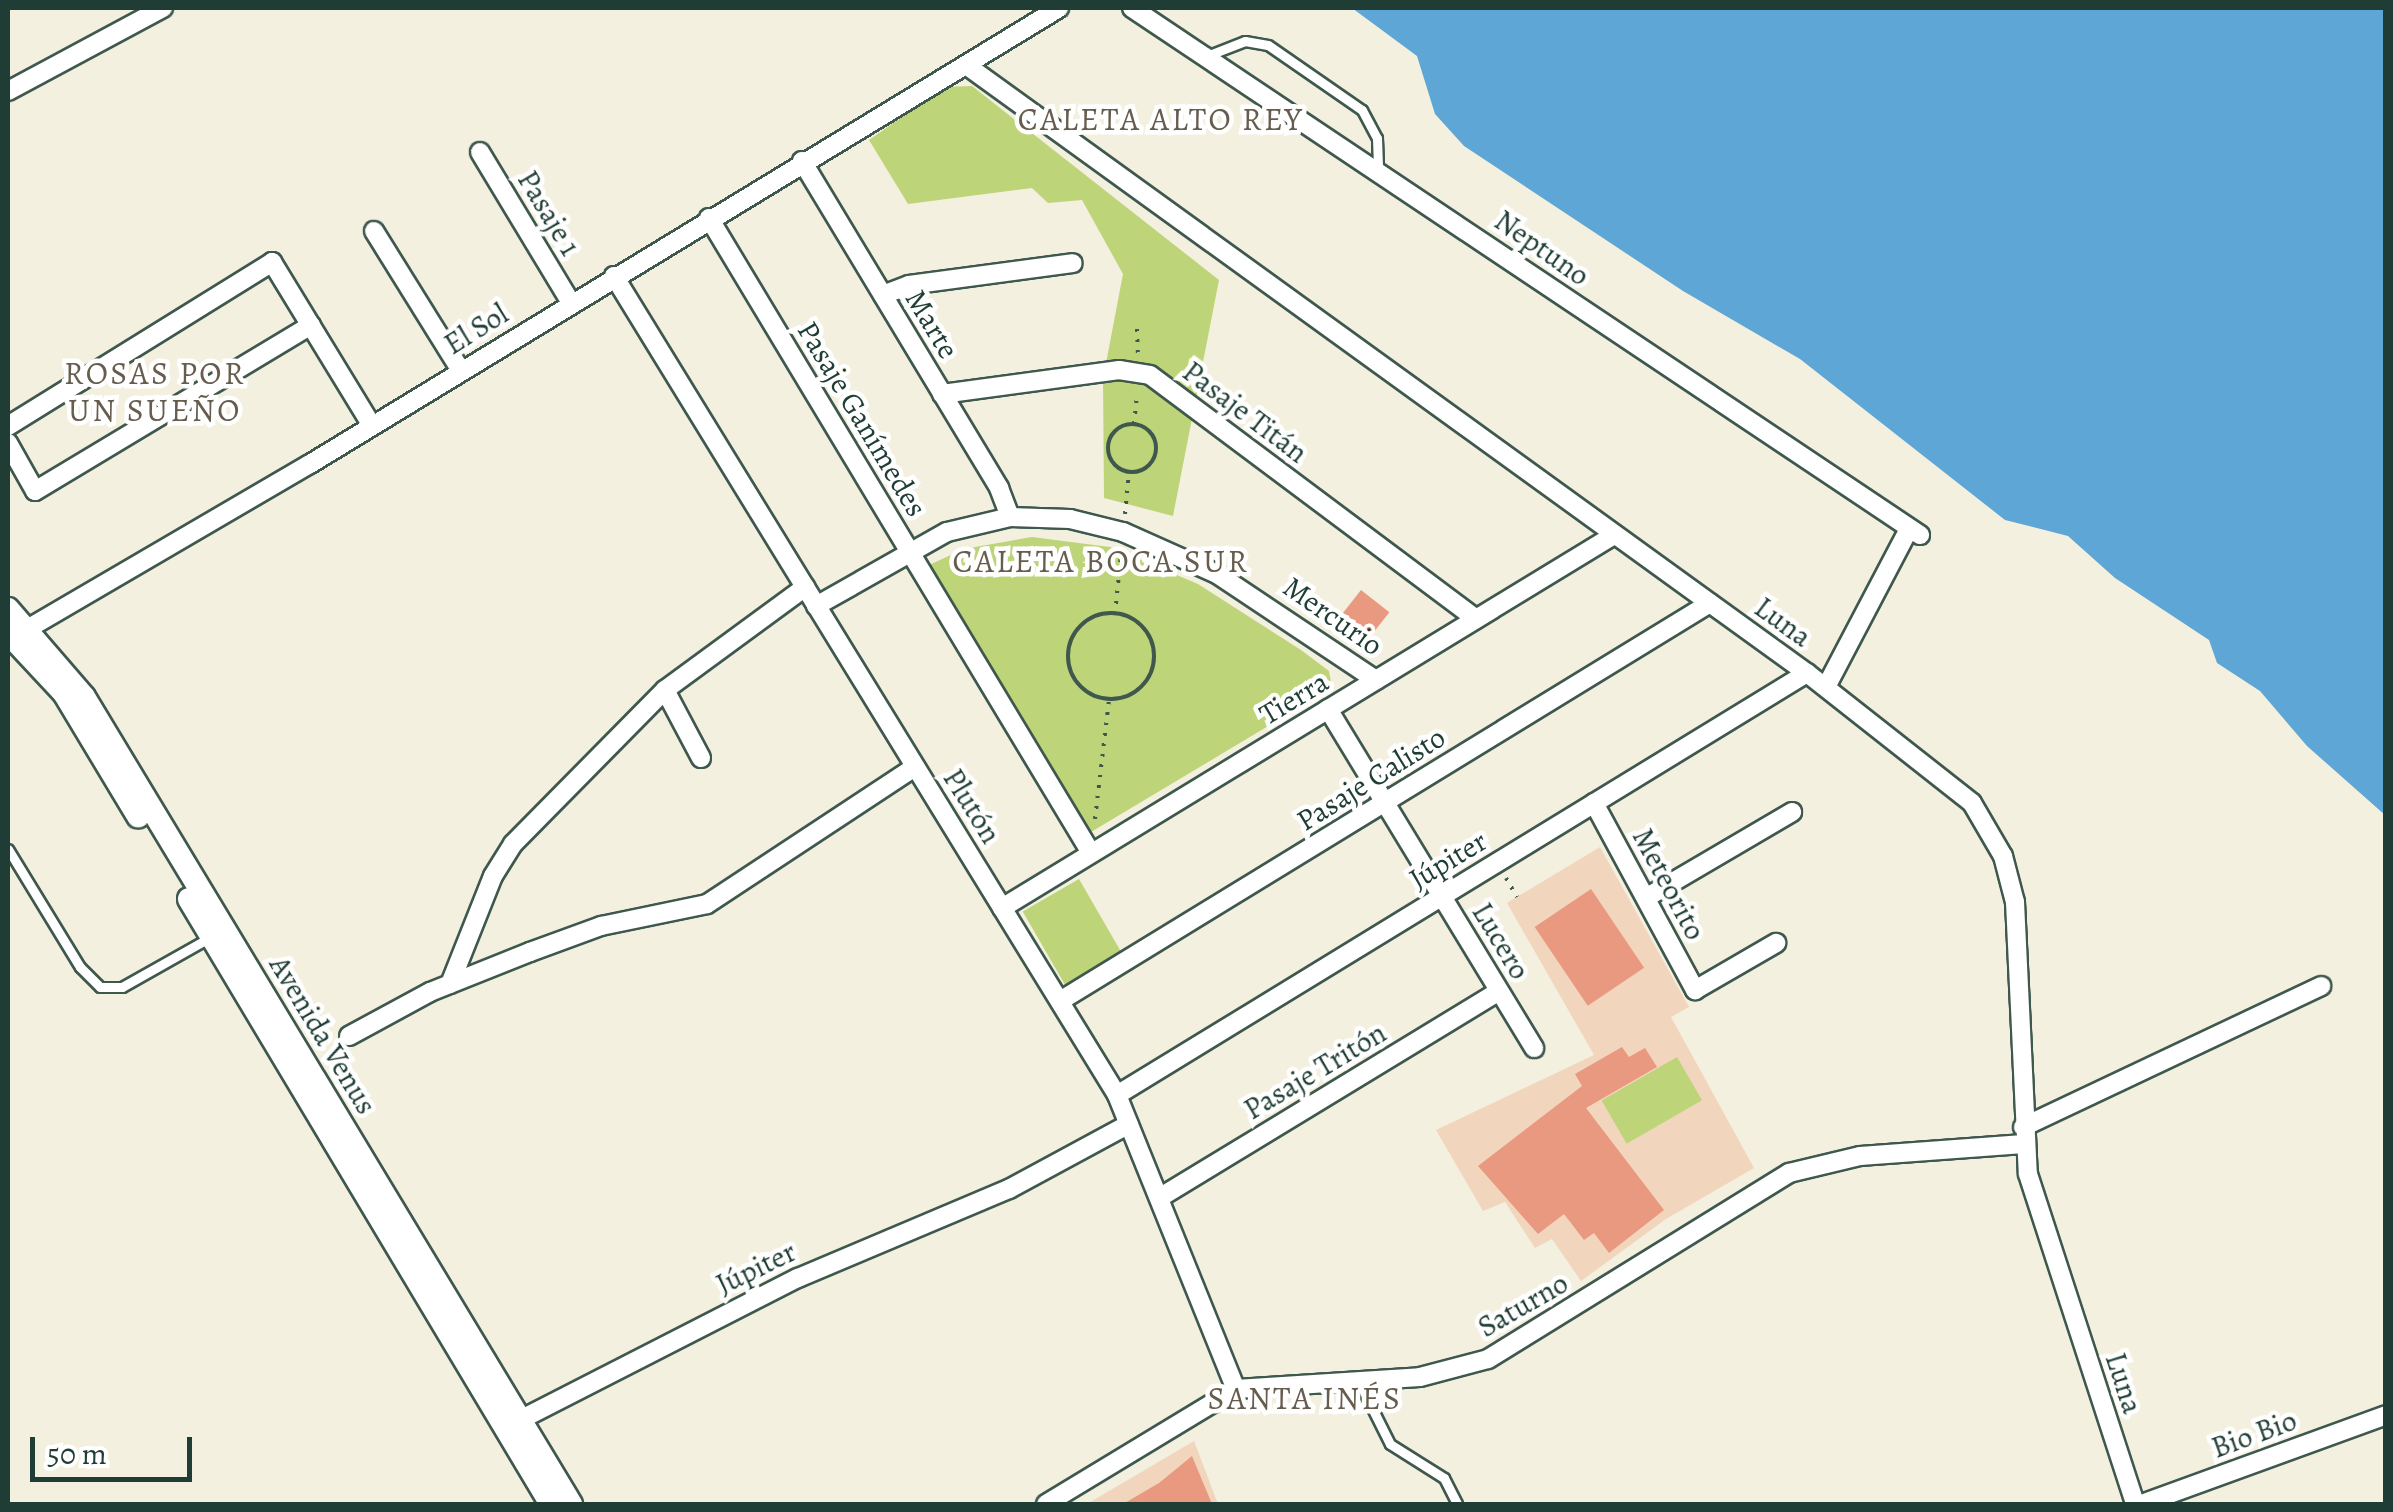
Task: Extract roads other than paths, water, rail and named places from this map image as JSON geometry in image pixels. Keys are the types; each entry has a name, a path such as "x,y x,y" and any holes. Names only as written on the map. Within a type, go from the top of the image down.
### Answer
{"street":[{"path":"8,91 163,8"},
{"name":"El Sol","path":"15,633 372,426 1059,8"},
{"name":"Neptuno","path":"1132,8 1201,58 1378,169 1914,532 1826,687"},
{"name":"Luna","path":"966,65 1807,673 1960,790 2003,856 2015,902 2023,1135 2040,1215 2139,1504"},
{"name":"Pasaje 1","path":"480,152 571,303"},
{"name":"Marte","path":"802,161 942,394 1010,517"},
{"name":"Pasaje Ganímedes","path":"710,218 1092,854"},
{"path":"374,231 460,371"},
{"path":"8,426 272,262 372,426"},
{"path":"882,294 909,285 1073,263"},
{"name":"Plutón","path":"614,276 1117,1094 1236,1389"},
{"path":"8,443 36,491 311,325"},
{"name":"Pasaje Titán","path":"942,394 1119,370 1150,375 1476,619"},
{"name":"Mercurio","path":"816,606 909,550 968,525 1010,517 1097,524 1183,557 1270,604 1376,680"},
{"name":"Tierra","path":"1002,908 1614,535"},
{"path":"450,984 504,855 665,690 805,588"},
{"name":"Pasaje Calisto","path":"1060,1001 1710,603"},
{"name":"Avenida Venus","path":"8,609 15,633 84,697 551,1504"},
{"name":"Júpiter","path":"1117,1094 1807,673"},
{"path":"665,690 702,758"},
{"name":"Lucero","path":"1328,709 1534,1048"},
{"path":"349,1036 450,984 602,926 707,904 915,767"},
{"name":"Meteorito","path":"1594,803 1649,896 1650,911 1695,990 1776,943"},
{"path":"1649,896 1792,812"},
{"name":"Avenida Venus","path":"218,933 571,1504"},
{"name":"Saturno","path":"1046,1504 1236,1389 1441,1374 1513,1348 1730,1204 1790,1172 1860,1156 2023,1135 2321,986"},
{"name":"Pasaje Tritón","path":"1159,1198 1500,991"},
{"name":"Júpiter","path":"520,1420 798,1278 1009,1189 1129,1124"},
{"name":"Bio Bio","path":"2139,1504 2386,1415"}],"lane":[{"path":"1201,58 1244,41 1268,45 1362,110 1377,138 1378,169"},
{"path":"8,848 80,968 100,987 122,987 218,933"},
{"path":"1359,1382 1390,1444 1444,1478 1456,1504"}],"water":[{"path":"1352,8 2385,8 2385,815 2307,746 2260,691 2217,663 2209,640 2115,578 2068,536 2005,520 1800,359 1683,291 1464,146 1435,114 1417,56"}],"district":[{"name":"CALETA ALTO REY","path":"1161,119"},
{"name":"ROSAS POR UN SUEÑO","path":"155,392"},
{"name":"CALETA BOCA SUR","path":"1101,561"},
{"name":"SANTA INÉS","path":"1305,1398"}]}
